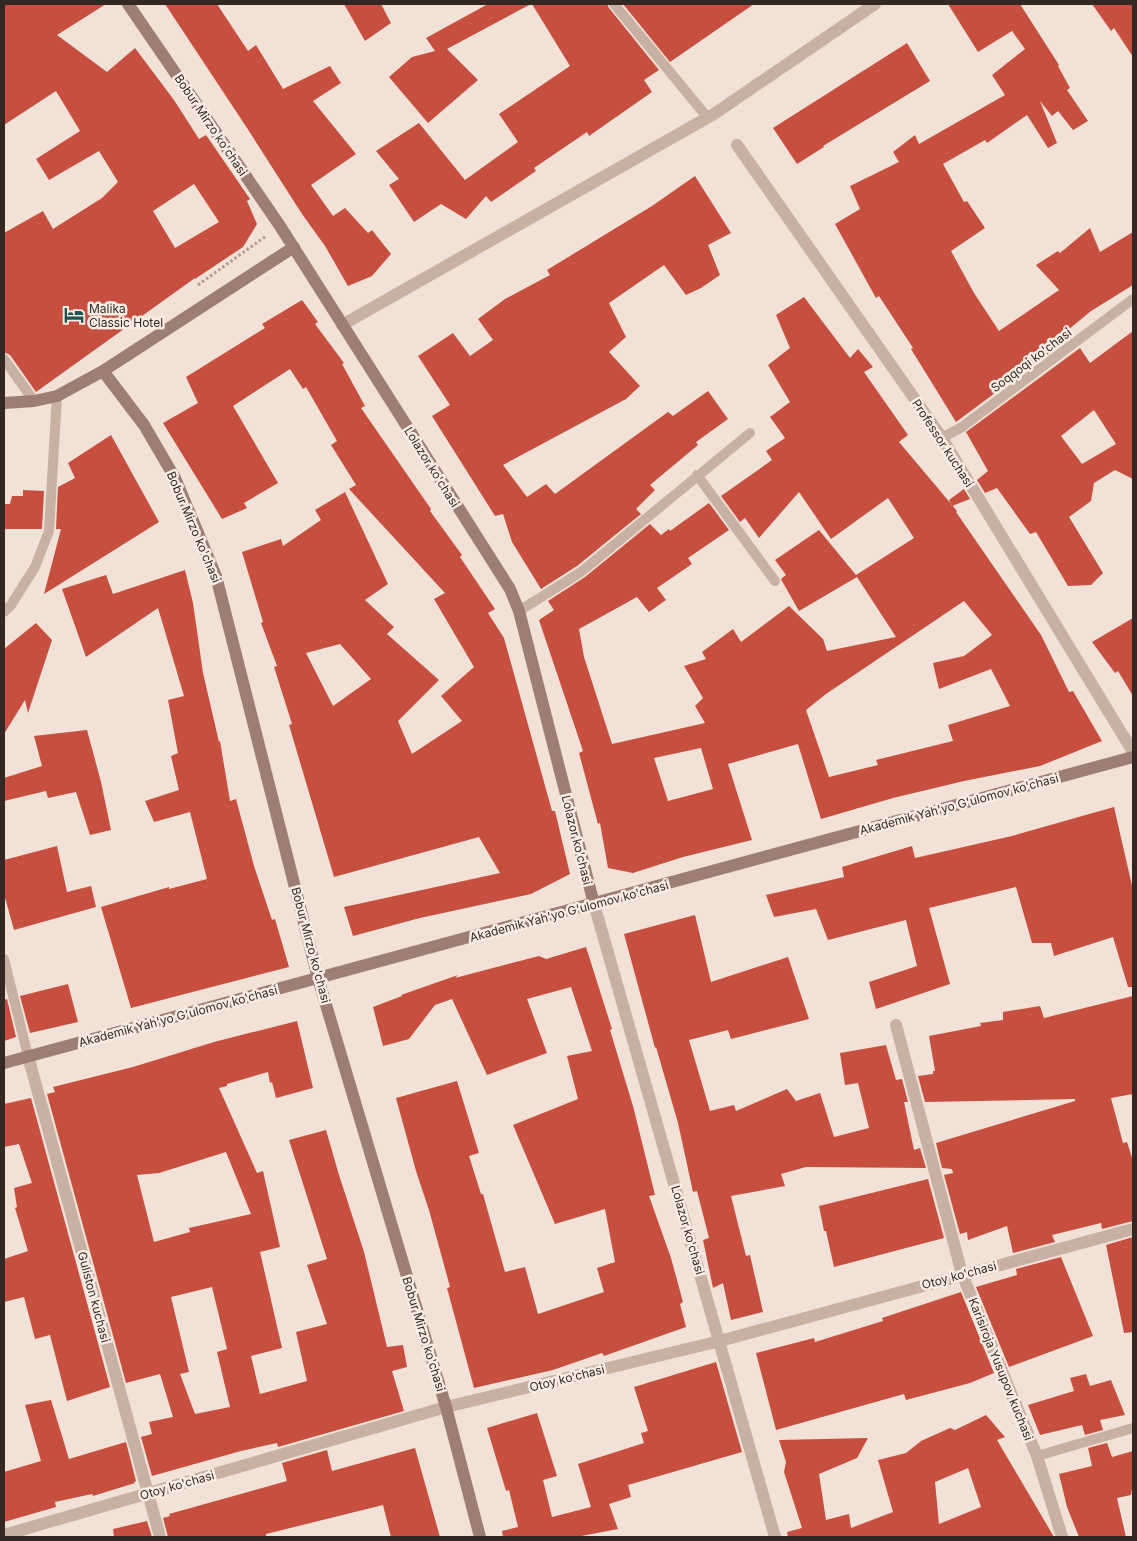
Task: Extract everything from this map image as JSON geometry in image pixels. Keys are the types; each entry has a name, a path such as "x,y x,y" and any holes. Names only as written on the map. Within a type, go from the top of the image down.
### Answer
{"street":[{"name":"Bobur Mirzo ko'chasi","path":"128,4 294,247"},
{"path":"342,324 707,118 875,4"},
{"name":"Professor kuchasi","path":"737,145 942,438 1133,752"},
{"path":"4,403 34,401 58,396 103,371 294,247"},
{"name":"Lolazor ko'chasi","path":"294,247 510,589 519,611 594,904 775,1537"},
{"name":"Bobur Mirzo ko'chasi","path":"103,371 144,425 175,478 216,576 318,978 446,1407 480,1537"},
{"name":"Akademik Yah'yo G'ulomov ko'chasi","path":"4,1063 1133,757"},
{"name":"Karisiroja Yusupov kuchasi","path":"896,1025 962,1274 1037,1456 1062,1537"},
{"name":"Guliston kuchasi","path":"28,1056 160,1537"},
{"name":"Otoy ko'chasi","path":"4,1535 446,1407 720,1341 1133,1229"}],"lane":[{"path":"614,4 707,118"},
{"name":"Soqqoqi ko'chasi","path":"942,438 962,427 1133,299"},
{"path":"4,359 34,401"},
{"path":"4,612 11,605 34,567 49,531 58,396"},
{"path":"519,611 580,572 750,433"},
{"path":"698,475 775,581"},
{"path":"4,959 28,1056"},
{"path":"1037,1456 1133,1428"}],"path":[{"path":"193,288 280,226"}],"building":[{"path":"4,4 106,4 57,35 107,72 135,48 174,100 199,139 206,135 250,199 247,201 257,224 243,247 195,278 36,392 10,355 4,352 4,233 43,211 53,229 102,198 118,182 99,151 49,180 36,159 80,131 56,91 4,125","holes":["194,184 219,222 175,248 153,211"]},
{"path":"165,4 217,4 248,51 256,45 283,89 330,66 341,83 313,101 356,154 311,185 333,216 345,208 368,233 372,230 391,254 372,276 348,286 325,246 302,214"},
{"path":"344,4 381,4 391,23 365,41"},
{"path":"488,4 531,4 447,49 478,80 428,123 389,77 412,57 435,51 426,38"},
{"path":"532,4 607,4 659,70 644,80 652,92 589,136 587,132 534,168 536,171 491,202 486,196 466,219 441,204 414,222 389,185 399,179 376,151 419,123 465,180 518,142 499,114 570,66"},
{"path":"623,4 754,4 670,62"},
{"path":"948,4 1020,4 1059,65 1070,88 1067,90 1088,121 1073,130 1058,111 1052,116 1040,101 1057,143 1048,148 1027,115 987,143 985,140 943,164 964,202 967,201 985,228 951,251 974,293 999,331 1059,290 1036,265 1058,251 1060,253 1090,228 1100,252 1133,232 1133,285 1091,311 1068,330 1072,336 956,422 911,349 913,348 879,296 876,298 835,224 860,209 850,186 899,162 893,152 915,135 919,144 1005,95 992,75 1025,49 1012,31 978,52"},
{"path":"1092,4 1133,4 1133,57 1114,28 1111,31"},
{"path":"907,43 930,81 823,146 797,164 773,128"},
{"path":"695,176 731,233 708,245 720,275 701,288 686,295 664,265 609,303 626,337 609,352 640,386 626,399 503,465 527,497 546,484 555,494 668,412 673,416 708,391 728,419 696,442 698,445 650,485 655,490 636,509 641,514 577,566 541,589 512,542 503,514 495,516 432,416 450,405 418,356 453,333 470,356 493,340 478,319 505,299 550,275 547,270 652,206"},
{"path":"804,297 850,358 858,349 873,367 864,372 908,435 899,442 957,511 1041,635 1069,692 1073,691 1102,741 1040,766 964,781 893,798 821,819 798,744 728,764 752,840 683,857 633,873 608,868 600,823 598,824 579,753 583,751 539,620 554,610 548,601 585,577 650,524 661,535 669,529 670,531 709,503 729,530 688,558 692,564 657,588 666,600 649,612 637,597 579,629 584,657 612,744 705,723 695,706 703,698 684,666 706,659 702,652 733,629 741,642 789,606 823,639 827,651 896,637 857,577 799,611 781,579 786,575 775,560 819,530 856,575 914,538 888,498 831,539 799,492 759,538 745,518 740,522 721,496 772,460 766,451 785,438 770,417 790,402 768,365 790,348 776,315","holes":["964,601 992,635 964,656 933,663 939,689 991,669 1010,706 948,725 953,741 876,760 878,765 829,777 806,710 826,694","701,748 713,789 668,801 654,758"]},
{"path":"302,300 318,322 315,324 344,363 342,364 365,406 361,408 462,555 460,557 495,609 488,613 504,638 552,811 555,811 570,874 531,894 420,918 353,936 344,907 500,873 479,837 334,877 289,725 292,724 274,667 277,666 261,623 263,622 242,552 281,539 283,546 321,520 315,510 345,492 388,584 365,600 394,627 387,634 439,680 398,721 412,754 462,721 441,696 474,667 434,599 445,593 349,489 356,485 331,445 337,441 306,387 303,389 290,369 233,406 278,483 244,503 247,508 222,519 163,423 198,403 186,377 265,328 262,324","holes":["340,644 371,679 333,706 306,653"]},
{"path":"1133,331 1133,479 1115,470 1094,483 1091,501 1069,517 1103,573 1091,585 1068,586 1036,532 1030,534 997,488 985,493 977,480 988,471 966,432 1080,348 1090,363","holes":["1094,410 1116,444 1082,464 1061,436"]},
{"path":"111,435 159,522 44,594 61,529 56,529 58,487 75,478 68,463"},
{"path":"964,489 970,499 952,506 949,500"},
{"path":"23,490 44,491 42,529 4,529 4,504 10,504 12,496 23,496"},
{"path":"185,570 193,603 203,673 220,741 230,801 236,799 254,866 272,920 275,919 289,967 131,1008 101,907 169,887 169,889 207,879 190,812 154,822 145,801 179,790 171,756 178,753 168,700 184,696 158,608 86,657 62,589 106,575 113,594"},
{"path":"1133,618 1133,696 1118,671 1115,673 1092,642"},
{"path":"36,623 52,640 28,713 25,700 4,734 4,649"},
{"path":"87,730 111,830 90,835 76,792 48,798 46,791 4,801 4,778 42,766 34,736"},
{"path":"1114,807 1133,890 1133,987 1128,987 1113,937 1054,956 1051,943 1032,943 1016,887 929,908 950,984 876,1009 869,982 917,966 906,920 828,940 816,909 774,917 766,895 844,877 842,867 912,846 915,858 1012,836"},
{"path":"57,846 67,892 91,886 96,907 14,930 4,894 4,860"},
{"path":"695,915 711,982 788,957 809,1019 731,1039 728,1030 689,1040 710,1111 734,1105 736,1111 787,1089 796,1101 820,1093 834,1137 869,1128 858,1083 845,1085 840,1053 886,1045 896,1080 902,1079 908,1102 904,1102 914,1150 920,1148 926,1168 806,1167 781,1174 785,1186 731,1196 746,1256 750,1255 763,1312 731,1320 723,1283 713,1288 703,1240 709,1238 697,1191 693,1192 678,1123 655,1048 624,934"},
{"path":"586,947 612,1029 610,1030 633,1106 655,1195 649,1196 671,1258 683,1302 680,1304 686,1327 604,1356 602,1353 553,1370 474,1388 447,1288 450,1287 396,1098 457,1081 479,1153 469,1156 481,1194 483,1194 505,1272 525,1267 538,1314 604,1292 597,1268 615,1262 605,1209 555,1224 513,1125 578,1099 567,1056 592,1051 571,987 527,999 547,1053 487,1075 452,999 435,1005 409,1039 383,1046 373,1007 458,975 455,978 539,956 546,959"},
{"path":"68,984 78,1022 30,1033 20,996"},
{"path":"1133,996 1133,1094 1111,1098 1123,1143 1127,1142 1133,1161 1133,1221 1102,1229 1101,1223 1052,1235 1055,1242 1013,1253 1007,1226 968,1240 967,1232 960,1234 944,1175 953,1173 952,1169 942,1168 936,1143 1075,1101 1075,1099 925,1102 918,1076 933,1074 933,1071 935,1071 929,1036 981,1026 980,1023 1003,1020 1003,1012 1040,1006 1044,1018"},
{"path":"7,999 16,1037 4,1041 4,1000"},
{"path":"297,1021 313,1088 276,1098 268,1072 219,1088 257,1173 263,1171 280,1247 260,1252 282,1348 251,1356 260,1394 307,1381 296,1332 327,1324 307,1265 327,1259 289,1140 326,1130 364,1252 387,1347 403,1345 407,1367 392,1371 404,1411 278,1447 277,1443 241,1451 152,1476 141,1437 152,1434 149,1422 173,1417 160,1374 126,1383 47,1094 55,1092 53,1087 133,1067 214,1042","holes":["226,1152 251,1214 189,1228 190,1232 154,1242 137,1175 159,1173","212,1287 227,1349 217,1352 230,1407 195,1414 180,1374 189,1372 171,1297"]},
{"path":"31,1098 110,1387 67,1401 50,1335 35,1339 24,1297 4,1302 4,1259 28,1251 15,1208 17,1207 14,1188 32,1183 19,1144 4,1147 4,1104"},
{"path":"928,1179 944,1238 834,1267 819,1206"},
{"path":"1133,1237 1133,1332 1124,1333 1106,1245"},
{"path":"1061,1257 1093,1336 1009,1367 976,1287 1017,1275 1016,1269"},
{"path":"961,1292 994,1373 970,1383 906,1400 904,1394 776,1430 756,1353 814,1338 815,1342 883,1321 882,1318"},
{"path":"716,1362 742,1452 628,1485 631,1497 609,1504 618,1529 576,1537 503,1537 502,1531 518,1527 509,1490 506,1491 487,1428 537,1413 557,1476 543,1480 552,1517 591,1507 578,1464 644,1443 641,1433 648,1431 634,1387"},
{"path":"1086,1374 1090,1386 1111,1380 1125,1415 1100,1420 1103,1430 1085,1435 1082,1425 1040,1435 1028,1405 1074,1391 1070,1378"},
{"path":"51,1400 69,1459 126,1442 136,1481 135,1483 93,1496 92,1494 55,1502 56,1507 4,1522 4,1472 41,1461 25,1405"},
{"path":"986,1415 1005,1437 997,1440 1054,1537 788,1537 787,1532 802,1528 784,1472 786,1462 779,1440 868,1438 857,1458 819,1474 826,1520 849,1514 851,1528 893,1512 878,1460 906,1453 921,1441 950,1428 955,1430","holes":["968,1468 981,1507 939,1524 935,1482"]},
{"path":"1107,1443 1112,1457 1133,1451 1131,1495 1117,1498 1126,1537 1079,1537 1067,1507 1059,1474 1092,1466 1088,1448"},
{"path":"415,1448 440,1537 391,1537 383,1505 266,1534 266,1537 168,1537 163,1518 170,1516 169,1514 287,1481 282,1463 327,1450 332,1471"},
{"path":"147,1521 152,1537 114,1537 113,1529"}],"place":[{"name":"Malika Classic Hotel","path":"74,315"}]}
